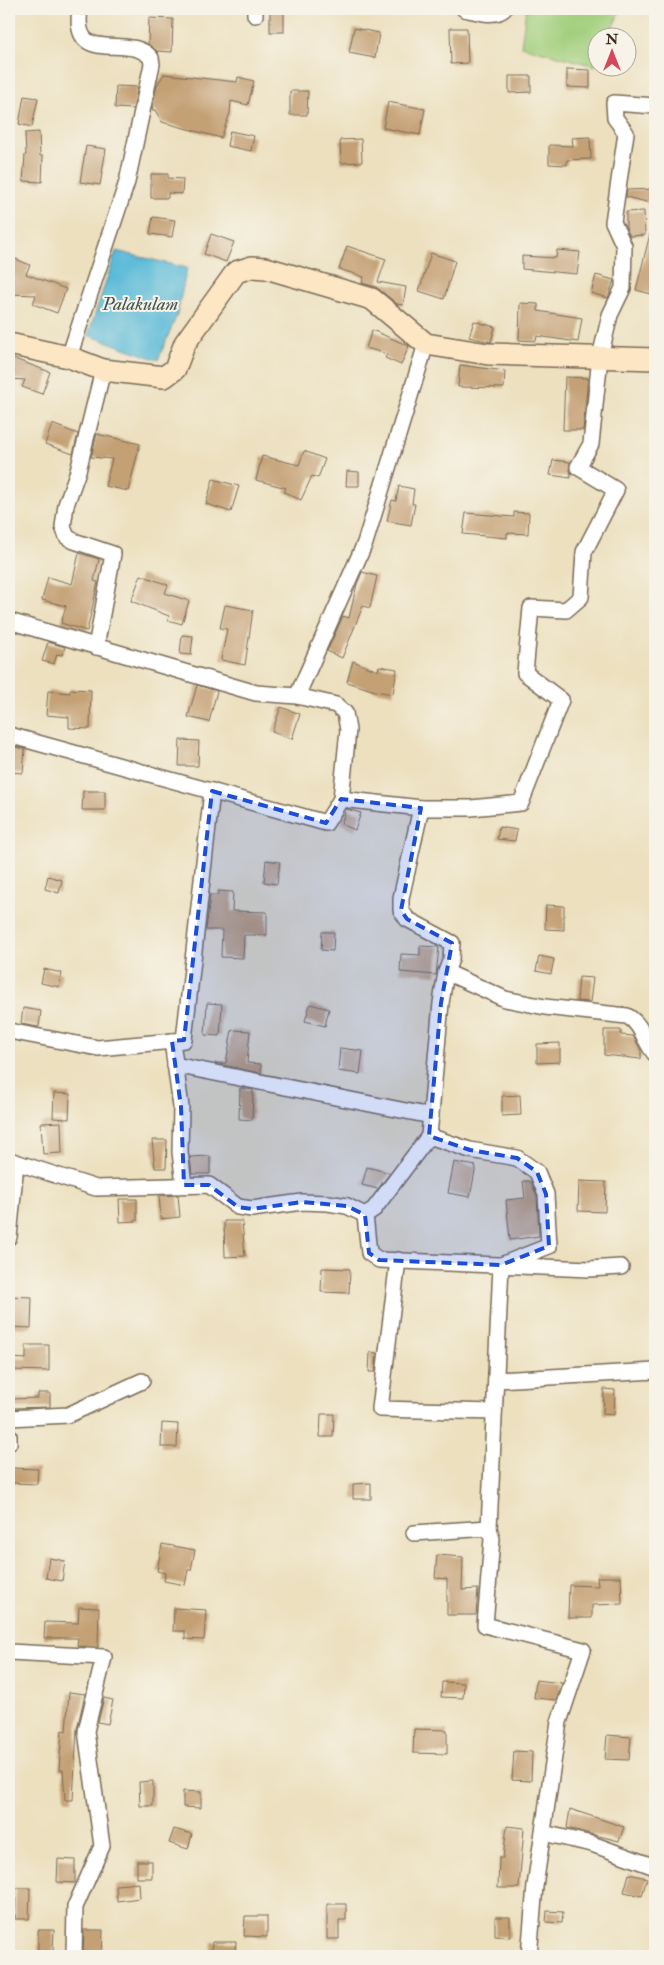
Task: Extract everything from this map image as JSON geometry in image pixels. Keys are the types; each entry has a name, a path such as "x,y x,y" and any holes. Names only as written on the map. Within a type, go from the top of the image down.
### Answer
{"street":[{"path":"69,357 127,182 152,64 151,58 140,50 92,45 84,38 80,30 80,9"},
{"path":"464,9 491,13 498,13 504,9"},
{"path":"341,799 421,808 471,808 521,803 561,700 525,674 530,608 566,610 581,597 584,552 616,490 578,467 591,444 600,357 610,314 623,288 624,246 613,222 626,133 615,118 614,103 655,106"},
{"path":"9,344 69,357 103,370 164,378 175,369 185,343 236,272 252,268 266,268 372,299 426,344 488,354 655,359"},
{"path":"297,696 365,543 426,344"},
{"path":"96,647 114,554 74,541 67,537 63,528 66,505 78,472 103,370"},
{"path":"9,621 256,693 297,696 336,705 344,713 348,730 341,799 326,823 9,735"},
{"path":"9,1031 98,1048 184,1040 212,791"},
{"path":"365,1215 374,1209 429,1136 441,1003 452,943 407,919 401,910 401,898 421,808"},
{"path":"446,972 505,999 544,1007 627,1016 636,1022 648,1046 655,1054"},
{"path":"172,1041 181,1108 180,1152 184,1185"},
{"path":"175,1065 431,1116"},
{"path":"429,1136 470,1150 516,1158 537,1172 546,1194 549,1246 501,1265"},
{"path":"9,1237 13,1162 96,1188 209,1185 238,1207 252,1209 302,1202 328,1203 347,1206 365,1215"},
{"path":"365,1215 369,1253 379,1260 589,1269 621,1267"},
{"path":"398,1260 380,1409 494,1412"},
{"path":"501,1265 489,1528 492,1538 485,1625 583,1650 559,1722 536,1886 530,1956"},
{"path":"496,1380 655,1371"},
{"path":"9,1418 68,1415 142,1381"},
{"path":"9,1436 9,1443"},
{"path":"414,1533 489,1528"},
{"path":"9,1652 104,1657 86,1731 102,1846 75,1907 74,1956"},
{"path":"543,1833 592,1844 655,1867"}],"highlighted area":[{"path":"212,791 326,823 341,799 421,808 401,910 407,919 452,943 441,1003 429,1136 470,1150 517,1158 537,1172 546,1194 549,1246 501,1265 379,1260 369,1253 365,1215 347,1206 302,1202 252,1209 238,1207 209,1185 184,1185 181,1107 172,1041 184,1040"}],"green space":[{"path":"526,9 616,9 620,11 612,28 586,28 586,64 521,46"}],"water":[{"name":"Palakulam","path":"116,251 187,268 177,315 158,360 88,335"}],"building":[{"path":"270,9 284,9 284,32 270,32"},
{"path":"149,18 173,19 172,52 157,51 148,44"},
{"path":"354,28 379,33 375,58 349,53"},
{"path":"450,28 467,28 468,63 451,64"},
{"path":"567,69 586,70 586,78 590,78 590,88 567,87"},
{"path":"164,74 237,82 238,77 254,81 248,105 231,101 230,113 221,138 162,122 155,110 152,110 157,85"},
{"path":"509,76 531,76 531,92 509,93"},
{"path":"116,86 138,87 133,109 115,108"},
{"path":"290,91 308,91 307,115 290,115"},
{"path":"24,96 38,98 32,127 19,124"},
{"path":"388,102 425,109 420,135 383,128"},
{"path":"230,131 254,136 251,151 227,146"},
{"path":"39,132 40,156 43,156 42,182 23,181 26,155 25,133"},
{"path":"590,137 591,159 567,160 567,165 549,164 549,145 573,146 572,138"},
{"path":"361,139 362,162 341,163 340,140"},
{"path":"86,146 106,149 100,185 80,182"},
{"path":"151,174 168,174 168,178 183,179 182,194 168,193 168,198 151,198"},
{"path":"655,189 655,204 626,197 627,190"},
{"path":"644,211 645,235 630,236 626,228 626,212"},
{"path":"153,217 175,220 172,237 150,234"},
{"path":"651,230 655,231 655,295 636,290"},
{"path":"211,234 234,242 226,262 204,254"},
{"path":"347,246 386,259 378,282 406,287 403,305 397,304 376,287 362,283 364,277 339,269"},
{"path":"557,250 580,252 577,274 522,269 522,256 556,258"},
{"path":"431,253 455,261 444,299 419,291"},
{"path":"13,258 30,265 26,274 66,289 57,313 33,304 36,295 9,294 9,266"},
{"path":"596,275 614,280 608,298 591,293"},
{"path":"520,303 538,304 538,311 582,318 578,342 537,336 536,341 519,340"},
{"path":"474,321 495,327 491,342 469,337"},
{"path":"372,330 409,346 401,365 385,358 387,354 366,348"},
{"path":"9,357 50,372 42,394 22,387 25,380 9,379"},
{"path":"460,365 505,371 504,388 458,387"},
{"path":"565,377 588,378 583,430 563,430"},
{"path":"52,424 78,434 73,454 45,444"},
{"path":"97,434 140,444 128,491 105,486 112,459 91,457"},
{"path":"304,451 325,459 318,478 312,476 301,500 284,492 286,488 256,480 262,456 299,465"},
{"path":"553,460 570,462 571,478 550,475"},
{"path":"347,471 359,472 359,486 346,486"},
{"path":"213,479 239,486 231,512 206,504"},
{"path":"399,486 414,489 412,504 415,504 411,525 387,521 392,500 396,501"},
{"path":"514,512 529,513 528,534 507,533 507,538 463,534 466,513 514,517"},
{"path":"79,553 99,559 94,581 98,582 87,631 61,623 66,606 42,600 48,577 72,584"},
{"path":"362,572 377,576 370,608 363,606 342,658 327,651 343,616 349,618 357,584"},
{"path":"141,575 168,585 165,593 189,601 182,624 168,620 169,616 131,601"},
{"path":"225,605 253,610 245,665 221,660 227,629 220,628"},
{"path":"182,635 193,636 191,655 180,654"},
{"path":"48,642 65,647 62,655 57,654 54,664 42,661"},
{"path":"353,661 378,671 379,666 397,669 393,694 375,691 347,682"},
{"path":"197,685 217,691 209,722 188,717"},
{"path":"70,689 91,690 90,729 69,728 69,717 46,715 48,691 70,693"},
{"path":"281,707 300,714 292,739 272,732"},
{"path":"180,740 199,741 198,766 179,766"},
{"path":"9,746 25,749 23,773 9,772"},
{"path":"83,791 105,791 105,810 82,810"},
{"path":"346,809 361,813 355,830 341,824"},
{"path":"499,827 517,830 515,841 497,839"},
{"path":"266,860 280,862 277,884 264,882"},
{"path":"48,876 62,880 59,893 45,889"},
{"path":"218,891 233,892 232,911 267,912 267,935 244,935 243,958 221,957 222,930 206,930 210,895 218,895"},
{"path":"546,905 564,906 564,930 545,929"},
{"path":"322,932 334,932 333,951 321,950"},
{"path":"420,946 439,947 436,975 400,972 401,954 420,955"},
{"path":"539,956 554,959 551,974 536,971"},
{"path":"44,969 62,973 59,987 41,983"},
{"path":"579,977 593,978 590,1002 577,1001"},
{"path":"207,1003 222,1004 220,1036 205,1035"},
{"path":"310,1004 329,1009 325,1026 305,1021"},
{"path":"23,1008 41,1011 39,1027 21,1024"},
{"path":"232,1030 250,1031 247,1063 261,1064 261,1073 215,1063 226,1063"},
{"path":"604,1030 621,1030 621,1035 633,1036 641,1051 641,1059 604,1055"},
{"path":"560,1043 560,1062 537,1063 537,1044"},
{"path":"340,1048 363,1051 360,1074 338,1071"},
{"path":"240,1088 253,1090 252,1120 239,1119"},
{"path":"54,1093 70,1094 69,1119 53,1118"},
{"path":"520,1095 521,1115 502,1116 502,1096"},
{"path":"61,1122 62,1153 43,1154 41,1123"},
{"path":"152,1140 167,1140 166,1168 155,1168"},
{"path":"210,1156 210,1174 192,1174 190,1157"},
{"path":"454,1162 476,1166 470,1197 448,1193"},
{"path":"367,1167 390,1173 378,1189 362,1185"},
{"path":"523,1181 530,1181 537,1196 539,1236 510,1240 506,1200 525,1198"},
{"path":"579,1181 606,1182 605,1212 578,1211"},
{"path":"178,1195 180,1217 161,1219 159,1196"},
{"path":"119,1199 137,1199 137,1221 120,1222"},
{"path":"224,1221 242,1221 245,1256 225,1257"},
{"path":"322,1268 350,1269 349,1293 321,1292"},
{"path":"9,1296 32,1297 31,1328 9,1327"},
{"path":"26,1345 49,1345 49,1371 10,1370 10,1358 26,1359"},
{"path":"370,1352 377,1353 375,1372 369,1372"},
{"path":"604,1389 615,1390 614,1415 603,1414"},
{"path":"38,1393 50,1393 50,1407 11,1408 11,1399 38,1398"},
{"path":"321,1414 334,1414 333,1437 320,1437"},
{"path":"162,1423 178,1424 177,1447 161,1447"},
{"path":"12,1468 38,1469 37,1484 11,1483"},
{"path":"371,1483 371,1499 353,1499 353,1484"},
{"path":"162,1544 195,1550 191,1570 188,1570 185,1585 164,1581 165,1573 157,1571"},
{"path":"437,1555 463,1557 462,1590 478,1589 476,1615 447,1615 447,1579 435,1578"},
{"path":"49,1558 65,1561 62,1581 46,1578"},
{"path":"597,1577 621,1577 622,1604 592,1605 592,1618 568,1618 569,1585 598,1586"},
{"path":"79,1607 99,1608 98,1647 77,1646 78,1638 44,1638 45,1622 78,1623"},
{"path":"174,1608 206,1610 204,1640 185,1639 185,1631 173,1631"},
{"path":"536,1680 562,1683 556,1700 534,1698"},
{"path":"442,1682 464,1683 463,1698 441,1697"},
{"path":"69,1692 85,1694 77,1729 73,1800 65,1800 63,1770 59,1770 62,1730 66,1731"},
{"path":"104,1698 113,1700 108,1724 98,1722"},
{"path":"414,1729 447,1730 447,1754 413,1753"},
{"path":"607,1735 631,1737 629,1760 605,1759"},
{"path":"514,1751 532,1752 531,1781 512,1780"},
{"path":"153,1781 153,1806 140,1806 139,1782"},
{"path":"183,1791 201,1792 201,1808 183,1807"},
{"path":"570,1809 624,1827 619,1841 567,1828"},
{"path":"507,1826 524,1828 519,1888 498,1888 499,1858 503,1858"},
{"path":"174,1829 192,1834 188,1849 169,1843"},
{"path":"58,1859 75,1860 75,1883 57,1882"},
{"path":"137,1861 152,1861 152,1878 137,1878"},
{"path":"629,1874 647,1878 642,1896 624,1892"},
{"path":"139,1883 140,1898 117,1901 116,1885"},
{"path":"16,1888 30,1888 29,1919 15,1919"},
{"path":"327,1904 346,1904 346,1920 339,1920 339,1939 327,1939"},
{"path":"547,1911 563,1912 562,1923 546,1922"},
{"path":"245,1916 267,1916 267,1937 244,1936"},
{"path":"495,1917 510,1917 510,1937 495,1936"},
{"path":"38,1930 54,1930 53,1951 38,1951"},
{"path":"84,1930 103,1930 102,1956 83,1956"},
{"path":"212,1942 236,1942 235,1956 211,1956"}]}
